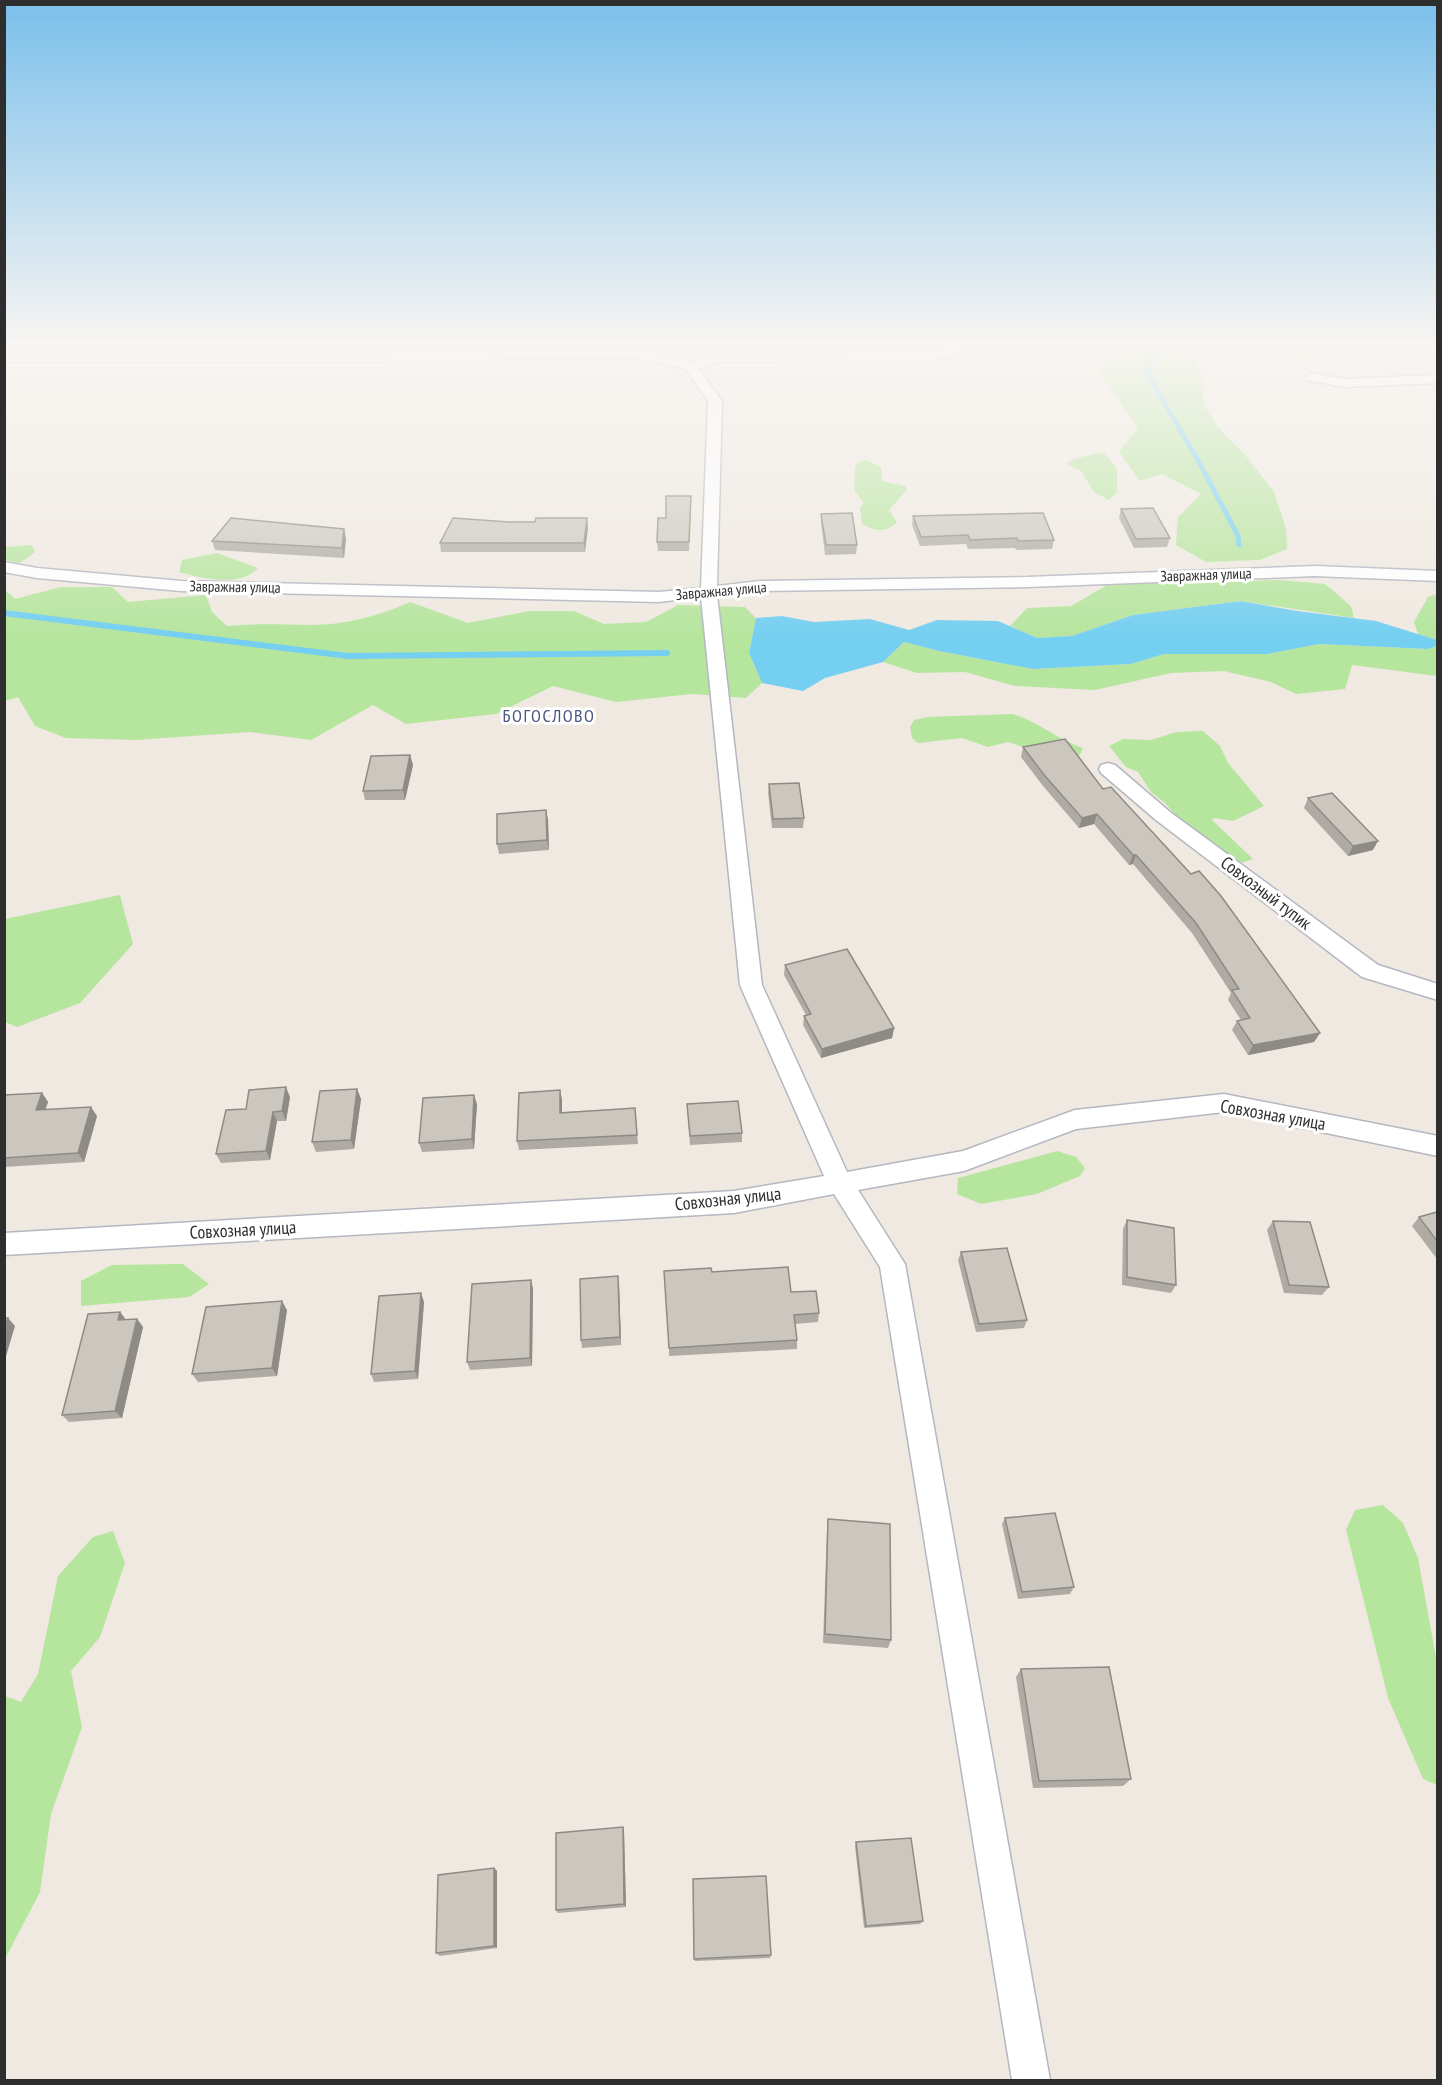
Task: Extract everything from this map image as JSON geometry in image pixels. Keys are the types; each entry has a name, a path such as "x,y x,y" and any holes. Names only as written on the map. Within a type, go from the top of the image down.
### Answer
{"street":[{"path":"714,443 709,593 751,985 840,1184 892,1264 1030,2080"},
{"name":"Завражная улица","path":"4,567 37,573 181,586 659,597 760,586 1027,582 1315,571 1437,576"},
{"name":"Совхозный тупик","path":"1108,769 1162,816 1370,971 1437,992"},
{"name":"Совхозная улица","path":"4,1244 734,1202 964,1161 1075,1120 1224,1103 1437,1146"}],"green space":[{"path":"1126,443 1234,443 1274,492 1286,528 1287,549 1260,560 1206,562 1176,545 1178,517 1201,494 1162,474 1140,481 1119,452"},
{"path":"1103,452 1117,469 1117,492 1109,500 1094,492 1081,471 1066,464 1073,459"},
{"path":"867,460 881,467 882,481 905,486 907,490 889,510 897,523 884,530 862,524 860,508 864,503 854,490 855,466"},
{"path":"32,545 35,552 20,563 5,560 5,547"},
{"path":"217,553 258,568 241,578 231,580 209,579 179,572 182,560"},
{"path":"1279,580 1325,584 1351,606 1354,618 1241,601 1133,615 1072,636 1037,638 1010,626 1027,608 1071,606 1109,584"},
{"path":"61,587 112,587 128,602 206,595 212,612 227,626 336,623 386,612 410,602 468,623 529,611 574,611 604,624 646,622 678,605 745,607 756,618 749,653 762,683 746,698 692,694 616,702 553,686 496,714 406,724 373,705 311,740 250,732 136,740 66,738 35,726 18,697 5,701 4,589 15,599"},
{"path":"1438,594 1437,640 1418,634 1414,622 1428,597"},
{"path":"904,642 1033,669 1131,664 1164,654 1268,654 1319,644 1428,649 1438,646 1437,676 1352,665 1345,689 1296,694 1271,682 1224,671 1171,673 1095,690 1015,686 965,672 917,673 883,662"},
{"path":"1012,714 1031,721 1083,748 1079,757 1062,749 1026,748 1008,742 988,747 962,738 918,743 912,738 910,727 914,720 928,717"},
{"path":"1203,731 1220,746 1228,763 1264,806 1233,821 1214,818 1212,820 1253,859 1237,864 1194,835 1165,803 1151,792 1138,772 1126,767 1109,746 1123,739 1151,740 1176,732"},
{"path":"120,895 133,944 80,1003 17,1027 5,1022 5,919"},
{"path":"1057,1151 1076,1157 1085,1168 1080,1176 1037,1194 981,1204 957,1194 958,1178"},
{"path":"183,1264 209,1284 189,1297 81,1306 81,1281 112,1265"},
{"path":"1383,1505 1403,1523 1418,1558 1437,1663 1437,1785 1423,1779 1388,1698 1346,1530 1355,1510"},
{"path":"113,1531 125,1563 100,1637 71,1671 82,1727 51,1814 40,1892 5,1959 5,1696 21,1702 38,1674 58,1576 93,1537"}],"water":[{"path":"1241,601 1376,621 1437,640 1437,646 1428,649 1319,644 1268,654 1164,654 1131,664 1033,669 904,642 883,662 825,678 803,691 762,683 749,653 756,618 782,616 814,622 870,619 909,630 937,620 998,621 1037,638 1072,636 1133,615"}],"building":[{"path":"666,496 691,496 689,542 657,542 658,518 666,518"},
{"path":"1153,508 1170,538 1136,539 1121,509"},
{"path":"852,513 857,545 826,545 821,514"},
{"path":"1043,513 1054,540 1018,541 1017,538 970,540 968,535 921,537 913,516"},
{"path":"231,518 344,529 342,548 212,541"},
{"path":"453,518 535,522 536,518 587,518 584,543 440,543"},
{"path":"1065,739 1103,789 1111,787 1191,874 1199,871 1221,896 1320,1033 1253,1045 1237,1021 1250,1018 1232,990 1239,989 1196,923 1097,814 1082,818 1023,747"},
{"path":"410,755 403,790 363,791 371,756"},
{"path":"799,783 804,818 773,819 769,784"},
{"path":"1332,793 1378,841 1353,846 1308,798"},
{"path":"546,810 547,840 497,844 497,814"},
{"path":"847,949 894,1028 822,1049 804,1016 811,1014 785,965"},
{"path":"286,1087 282,1111 273,1112 266,1151 216,1154 226,1110 246,1109 249,1090"},
{"path":"357,1089 351,1140 312,1142 320,1091"},
{"path":"560,1090 560,1113 635,1108 637,1135 517,1141 519,1093"},
{"path":"42,1093 36,1110 91,1107 78,1153 4,1158 4,1095"},
{"path":"474,1095 472,1139 419,1143 423,1098"},
{"path":"738,1101 742,1133 690,1136 687,1104"},
{"path":"1437,1212 1437,1241 1419,1217"},
{"path":"1127,1220 1174,1228 1176,1285 1127,1277"},
{"path":"1273,1221 1310,1222 1329,1287 1289,1285"},
{"path":"1007,1248 1027,1320 979,1324 961,1252"},
{"path":"788,1267 791,1292 816,1291 819,1313 794,1315 797,1340 669,1348 664,1271 711,1268 712,1272"},
{"path":"618,1276 620,1337 581,1340 580,1279"},
{"path":"531,1280 530,1358 467,1362 472,1284"},
{"path":"421,1293 415,1371 371,1374 379,1296"},
{"path":"282,1301 272,1368 192,1374 206,1307"},
{"path":"120,1312 118,1320 137,1319 115,1411 62,1415 88,1314"},
{"path":"4,1318 8,1318 4,1330"},
{"path":"1055,1513 1074,1587 1022,1592 1005,1518"},
{"path":"828,1519 890,1524 891,1640 825,1634"},
{"path":"1109,1667 1131,1779 1039,1781 1021,1669"},
{"path":"623,1827 624,1904 556,1910 556,1833"},
{"path":"911,1838 923,1921 866,1926 856,1842"},
{"path":"494,1868 494,1946 436,1953 438,1875"},
{"path":"766,1876 771,1955 694,1959 693,1879"}],"waterway":[{"path":"1188,443 1238,536 1239,545"},
{"path":"4,613 348,656 667,653"}],"district":[{"name":"БОГОСЛОВО","path":"549,716"}]}
